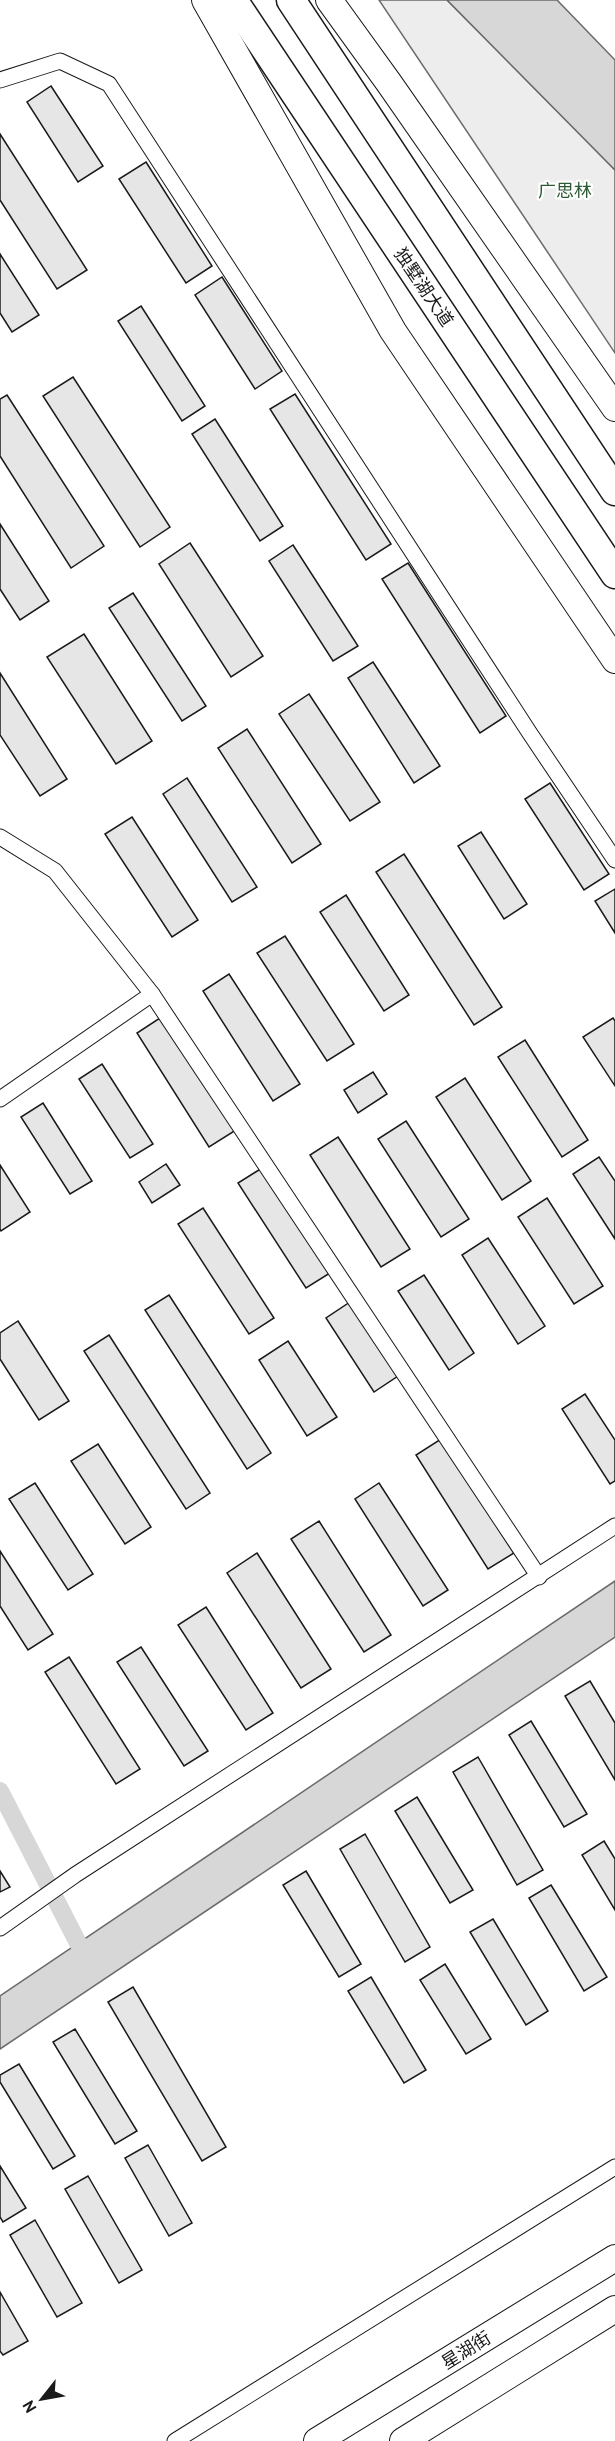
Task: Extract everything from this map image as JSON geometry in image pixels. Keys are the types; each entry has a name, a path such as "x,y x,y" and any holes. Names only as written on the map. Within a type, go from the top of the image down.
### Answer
{"highway":[{"name":"独墅湖大道","path":"233,0 615,574"},
{"path":"291,0 615,491"}],"main road":[{"path":"205,0 393,331 615,660"},
{"path":"329,0 615,408"},
{"name":"星湖街","path":"317,2441 615,2258"},
{"path":"403,2441 615,2309"}],"street":[{"path":"0,80 60,61 109,84 528,732 615,860"},
{"path":"0,837 55,872 152,994 539,1577"},
{"path":"0,1099 152,994"},
{"path":"0,1928 75,1875 615,1526"},
{"path":"175,2441 615,2167"}],"shaded area":[{"name":"广思林","path":"379,0 447,0 615,170 615,353"},
{"path":"447,0 557,0 615,60 615,170"},
{"path":"615,1581 615,1637 0,2049 0,1996"}],"building":[{"path":"51,86 103,166 78,182 27,102"},
{"path":"0,134 87,270 57,289 0,200"},
{"path":"146,162 212,266 186,283 119,179"},
{"path":"0,254 39,315 12,332 0,313"},
{"path":"222,277 282,371 255,389 195,295"},
{"path":"141,306 205,406 182,421 118,321"},
{"path":"73,377 170,527 140,547 43,396"},
{"path":"295,394 391,544 366,560 270,409"},
{"path":"7,395 104,546 71,568 0,456 0,399"},
{"path":"215,419 283,526 260,541 192,434"},
{"path":"0,524 49,601 20,620 0,589"},
{"path":"190,543 263,656 231,677 159,564"},
{"path":"293,545 358,646 333,661 269,561"},
{"path":"408,563 506,716 480,733 382,579"},
{"path":"133,593 206,706 182,721 109,608"},
{"path":"84,634 152,741 116,764 47,657"},
{"path":"373,662 440,766 414,783 348,678"},
{"path":"0,673 67,779 40,796 0,735"},
{"path":"309,694 380,802 350,821 279,714"},
{"path":"247,729 321,844 292,863 218,748"},
{"path":"187,778 257,887 232,902 163,794"},
{"path":"550,783 609,874 584,890 525,799"},
{"path":"132,817 198,920 172,937 105,834"},
{"path":"481,832 527,904 504,919 458,846"},
{"path":"404,854 502,1007 474,1025 376,872"},
{"path":"615,889 615,933 595,901"},
{"path":"346,895 409,995 384,1011 320,912"},
{"path":"285,936 354,1044 327,1061 257,953"},
{"path":"229,974 300,1084 273,1101 203,991"},
{"path":"163,1016 236,1130 209,1147 137,1033"},
{"path":"613,1018 615,1021 615,1086 583,1037"},
{"path":"525,1040 588,1140 562,1157 498,1057"},
{"path":"102,1064 153,1144 130,1158 79,1079"},
{"path":"373,1072 387,1094 358,1113 344,1090"},
{"path":"465,1078 531,1181 502,1200 436,1097"},
{"path":"43,1103 92,1181 70,1194 21,1117"},
{"path":"406,1121 469,1219 441,1237 378,1139"},
{"path":"338,1137 410,1249 381,1267 310,1155"},
{"path":"599,1157 615,1181 615,1239 573,1174"},
{"path":"166,1164 180,1185 152,1203 139,1182"},
{"path":"0,1165 30,1212 1,1231 0,1229"},
{"path":"262,1168 330,1273 306,1288 238,1183"},
{"path":"547,1198 603,1286 574,1304 518,1217"},
{"path":"203,1208 274,1318 249,1334 178,1224"},
{"path":"488,1238 545,1326 518,1344 462,1255"},
{"path":"424,1275 474,1353 449,1370 398,1291"},
{"path":"169,1295 271,1453 247,1469 145,1310"},
{"path":"350,1302 398,1376 374,1392 326,1318"},
{"path":"18,1321 69,1401 39,1420 0,1359 0,1333"},
{"path":"109,1335 210,1493 186,1509 84,1351"},
{"path":"288,1341 337,1417 307,1436 259,1360"},
{"path":"585,1394 615,1440 615,1481 610,1484 562,1409"},
{"path":"441,1439 514,1553 488,1569 416,1455"},
{"path":"98,1444 151,1527 125,1544 71,1461"},
{"path":"35,1483 93,1574 68,1590 9,1499"},
{"path":"379,1483 448,1590 423,1606 355,1499"},
{"path":"319,1521 391,1635 364,1652 291,1539"},
{"path":"0,1551 53,1634 28,1650 0,1606"},
{"path":"257,1553 331,1669 301,1688 227,1573"},
{"path":"206,1607 273,1713 246,1730 178,1625"},
{"path":"141,1647 208,1751 184,1766 117,1662"},
{"path":"69,1657 140,1769 116,1784 45,1672"},
{"path":"590,1681 615,1723 615,1780 565,1696"},
{"path":"531,1721 587,1814 564,1827 509,1735"},
{"path":"478,1757 543,1870 517,1885 453,1772"},
{"path":"417,1797 473,1890 450,1903 395,1811"},
{"path":"365,1834 430,1947 405,1962 340,1849"},
{"path":"604,1841 615,1859 615,1910 582,1855"},
{"path":"0,1871 10,1887 0,1892"},
{"path":"306,1871 361,1964 339,1977 283,1885"},
{"path":"551,1885 607,1977 584,1991 529,1898"},
{"path":"493,1919 548,2011 526,2025 470,1932"},
{"path":"445,1964 491,2039 466,2054 420,1980"},
{"path":"371,1977 426,2070 404,2083 348,1991"},
{"path":"133,1987 226,2147 202,2161 108,2002"},
{"path":"75,2029 137,2131 115,2144 53,2042"},
{"path":"19,2064 75,2156 53,2169 0,2082 0,2075"},
{"path":"148,2145 192,2223 169,2236 125,2158"},
{"path":"0,2166 26,2208 3,2222 0,2217"},
{"path":"88,2176 142,2270 119,2283 65,2189"},
{"path":"35,2220 82,2303 57,2317 10,2235"},
{"path":"0,2292 28,2341 3,2355 0,2351"}],"waterway":[{"path":"0,1791 78,1943"}]}
